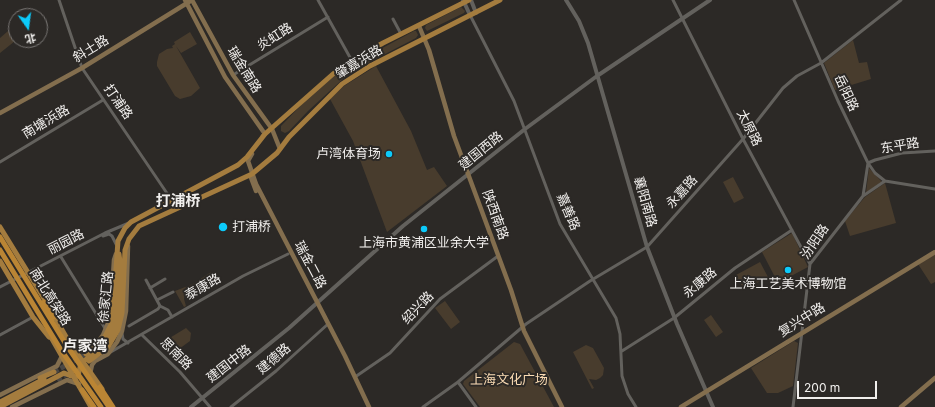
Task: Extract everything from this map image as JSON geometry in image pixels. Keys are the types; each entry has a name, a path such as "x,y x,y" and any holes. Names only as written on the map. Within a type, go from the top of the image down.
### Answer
{"highway":[{"path":"0,232 54,317"},
{"name":"南北高架路","path":"0,236 67,346 112,407"},
{"name":"南北高架路","path":"0,250 61,350 101,407"},
{"path":"0,255 52,340"},
{"path":"100,387 112,407"},
{"path":"82,390 96,407"}],"main road":[{"name":"斜土路","path":"0,113 82,68 185,2 192,0"},
{"name":"瑞金南路","path":"192,0 233,75 272,129 280,149"},
{"name":"肇嘉浜路","path":"251,174 277,153 289,136 342,84 370,66 500,0"},
{"name":"肇嘉浜路","path":"247,157 265,134 333,74 352,61 401,34 467,1"},
{"name":"瑞金南路","path":"185,2 225,77 265,134"},
{"name":"陕西南路","path":"419,26 425,39 454,136 498,256 522,327 562,407"},
{"path":"251,174 250,158 265,134"},
{"name":"徐家汇路","path":"86,354 102,342 112,323 118,249 121,234 131,222 238,165 247,157"},
{"name":"徐家汇路","path":"90,374 92,365 95,361 108,354 117,342 122,331 126,311 129,239 139,226 251,174"},
{"name":"瑞金二路","path":"251,174 252,183 318,304 368,406"},
{"path":"0,227 49,313 54,317 68,342 70,348 67,367 60,375"},
{"path":"0,236 26,274"},
{"name":"徐家汇路","path":"89,361 108,347 118,330 122,313 125,255 128,246"},
{"path":"13,248 13,256"},
{"name":"徐家汇路","path":"73,347 80,351 87,350 97,343 106,330 112,311 114,260 118,249"},
{"name":"徐家汇路","path":"82,362 98,351 108,340 117,321 120,262 118,249"},
{"name":"复兴中路","path":"681,407 935,252"},
{"path":"0,255 52,340 61,358 79,384 84,397 91,407"},
{"path":"0,261 15,280 33,317 52,340"},
{"path":"68,342 100,387"},
{"path":"0,395 57,366 61,358"},
{"path":"0,402 58,372 63,368 61,358"},
{"path":"79,384 78,373 82,362"},
{"path":"0,398 54,372"},
{"path":"0,407 64,373 70,374 79,384"},
{"path":"901,407 935,378"},
{"path":"6,407 57,380"},
{"path":"12,407 67,380 79,384"}],"street":[{"name":"打浦路","path":"59,0 82,68 177,208"},
{"path":"318,0 352,61"},
{"name":"襄阳南路","path":"566,0 583,30 647,246 674,318 713,407"},
{"name":"太原路","path":"672,0 743,139 810,264"},
{"name":"建国西路","path":"280,336 318,304 380,246 525,129 597,76 710,0"},
{"name":"岳阳路","path":"794,0 820,63 868,163 875,173 885,181"},
{"name":"永嘉路","path":"423,407 458,382 522,327 593,279 647,246 743,139 783,88 797,76 820,63 901,0"},
{"path":"467,1 473,14"},
{"name":"嘉善路","path":"473,14 474,23 514,101 560,224 617,320 622,351 622,378 628,394 636,407"},
{"name":"炎虹路","path":"233,75 328,17"},
{"path":"393,19 401,34"},
{"name":"南塘浜路","path":"0,162 103,100"},
{"name":"东平路","path":"868,163 902,153 935,151"},
{"path":"863,196 868,163"},
{"path":"885,181 935,189"},
{"name":"汾阳路","path":"793,407 810,264 863,196 885,181"},
{"name":"丽园路","path":"61,257 105,233 131,222"},
{"name":"永康路","path":"622,351 674,318 735,268 792,230"},
{"name":"丽园路","path":"0,287 106,235 112,236 118,249"},
{"name":"泰康路","path":"108,354 243,276 289,253"},
{"name":"绍兴路","path":"355,378 390,353 440,299 498,256"},
{"path":"61,257 106,330"},
{"path":"150,288 164,279"},
{"path":"146,280 160,306 168,310 172,317"},
{"path":"157,300 172,292"},
{"path":"129,326 158,309 160,306"},
{"path":"0,335 33,317"},
{"name":"建德路","path":"231,407 276,371 328,324"},
{"path":"122,331 123,338 128,343"},
{"name":"思南路","path":"142,335 180,372 210,407"},
{"name":"建国中路","path":"191,407 280,336"},
{"path":"458,382 476,407"}],"green space":[{"path":"461,7 465,11 464,13 427,31 425,28 426,25"},
{"path":"8,31 8,47 0,53 0,38"},
{"path":"416,31 418,35 416,38 364,65 345,77 308,111 289,131 285,133 281,131 281,126 310,96 336,73"},
{"path":"190,32 197,44 181,53 176,46 200,88 191,96 180,99 175,96 157,66 157,62 159,54 167,49 173,48 172,46 175,44 174,42"},
{"path":"853,40 859,63 867,62 871,79 835,90 824,63"},
{"name":"卢湾体育场","path":"376,66 411,131 427,170 434,167 447,186 387,232 353,141 330,99 344,86"},
{"path":"869,168 882,182 866,193"},
{"path":"733,177 744,198 734,203 723,182"},
{"path":"885,183 896,223 850,236 845,221 865,197"},
{"path":"792,233 808,267 778,283 762,252"},
{"path":"935,254 935,282 931,284 918,264"},
{"path":"760,262 768,277 744,290 736,275"},
{"path":"211,272 213,276 209,279 210,282 185,293 184,299 186,306 184,307 175,291 193,284"},
{"path":"445,301 460,322 451,329 435,308"},
{"path":"711,315 723,332 716,337 704,320"},
{"path":"186,328 191,333 190,341 179,349 170,351 171,350 168,346 166,347 168,339"},
{"path":"794,341 798,343 793,386 778,393 767,393 751,368"},
{"name":"上海文化广场","path":"514,342 520,344 554,407 480,407 463,384 464,381"},
{"path":"586,345 593,348 604,368 603,375 600,378 596,380 589,379 594,388 592,389 573,352"}],"tunnel":[{"path":"54,372 86,354"},
{"path":"57,380 70,372"}],"place":[{"name":"卢湾体育场","path":"389,154"},
{"name":"打浦桥","path":"223,227"},
{"name":"上海市黄浦区业余大学","path":"424,229"},
{"name":"上海工艺美术博物馆","path":"788,270"}],"district":[{"name":"打浦桥","path":"178,201"},
{"name":"卢家湾","path":"85,346"}]}
